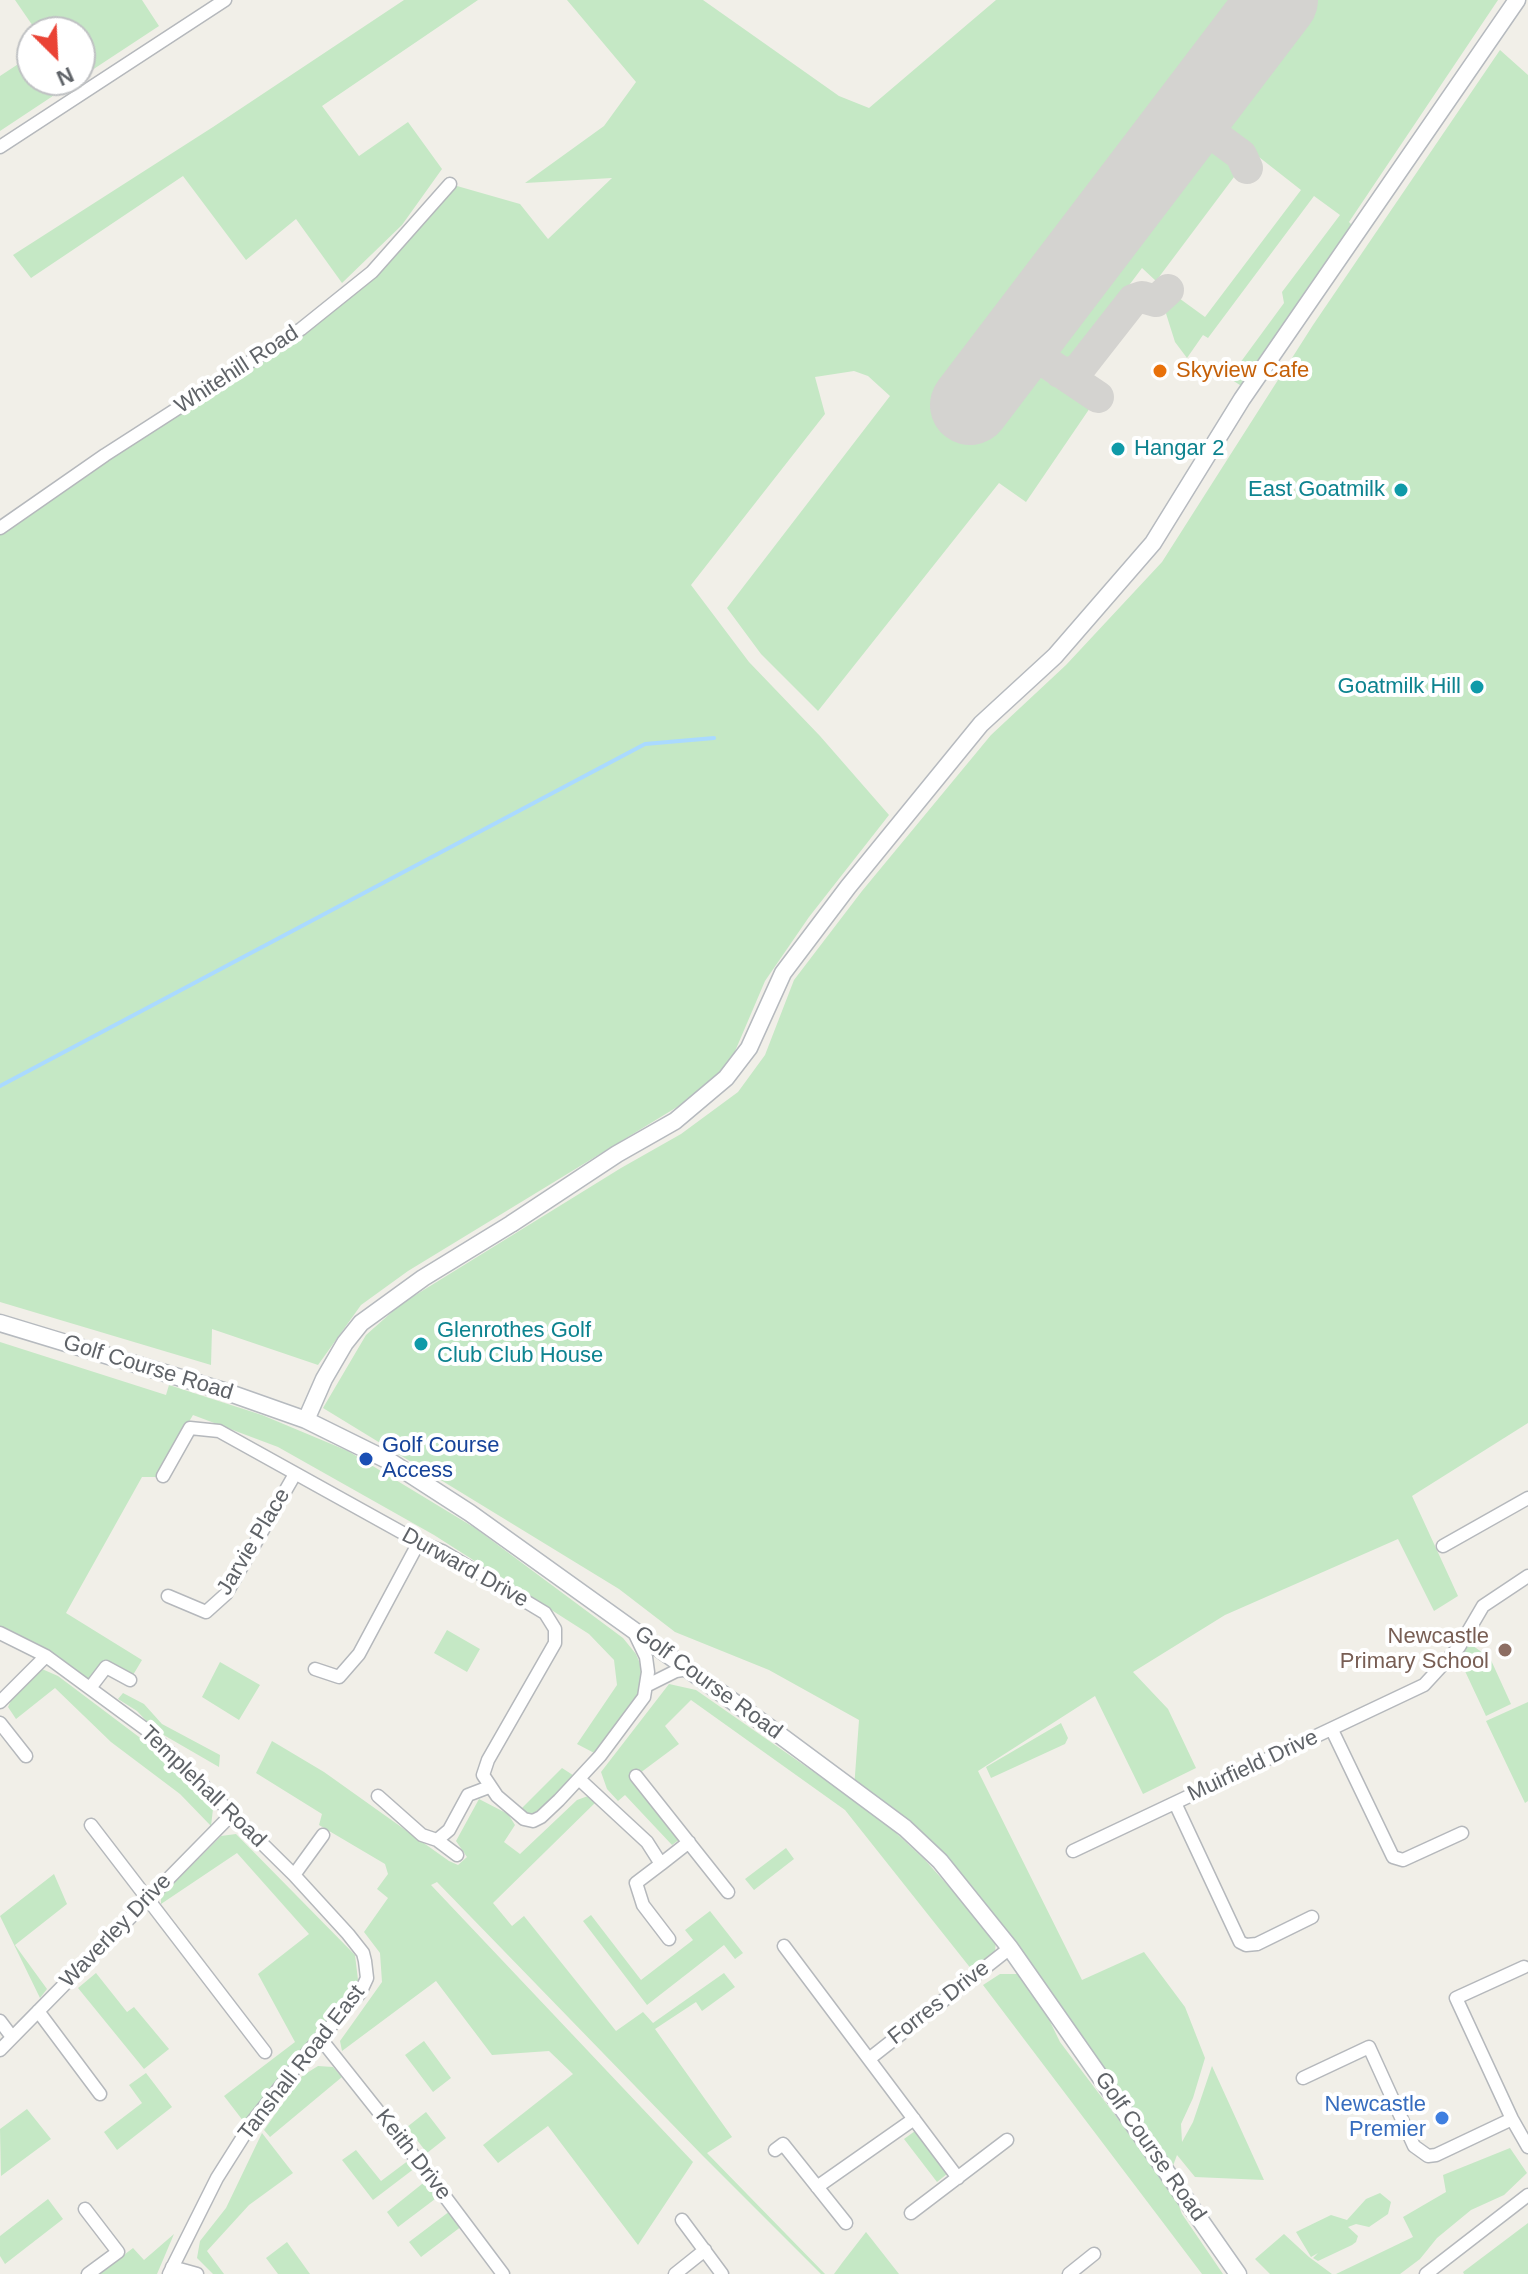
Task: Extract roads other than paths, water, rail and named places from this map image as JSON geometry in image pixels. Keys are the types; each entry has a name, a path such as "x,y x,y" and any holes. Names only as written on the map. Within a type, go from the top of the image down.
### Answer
{"street":[{"path":"0,147 225,0"},
{"path":"306,1420 324,1379 361,1323 423,1278 617,1154 675,1121 726,1078 749,1048 783,973 857,875 981,724 1055,656 1153,543 1242,399 1517,0"},
{"name":"Whitehill Road","path":"0,528 105,455 301,329 372,272 450,184"},
{"name":"Golf Course Road","path":"0,1323 209,1386 306,1420 373,1453 428,1485 633,1629 905,1828 940,1861 1010,1948 1238,2274"},
{"name":"Durward Drive","path":"163,1476 190,1428 219,1431 419,1542 442,1551 545,1613 555,1629 555,1643 485,1767 483,1775 489,1787"},
{"name":"Jarvie Place","path":"168,1596 206,1612 226,1594 295,1474"},
{"path":"1443,1546 1528,1498"},
{"path":"315,1669 339,1677 359,1654 419,1542"},
{"name":"Muirfield Drive","path":"1073,1851 1424,1685 1459,1647 1483,1606 1528,1576"},
{"path":"437,1840 449,1830 468,1795 481,1788 489,1787 516,1814 533,1821 549,1810 579,1779 637,1708 648,1685 646,1657 633,1629"},
{"name":"Templehall Road","path":"0,1633 46,1656 148,1731 294,1875 363,1953 367,1978"},
{"path":"0,1702 46,1656"},
{"path":"90,1688 106,1667 130,1680"},
{"path":"648,1685 676,1671 688,1669"},
{"path":"0,1723 26,1756"},
{"name":"Muirfield Drive","path":"1332,1730 1393,1857 1403,1860 1462,1833"},
{"path":"636,1776 728,1892"},
{"path":"579,1779 647,1842 661,1864"},
{"path":"378,1796 422,1835 437,1840 457,1855"},
{"name":"Muirfield Drive","path":"1175,1803 1240,1942 1257,1944 1312,1917"},
{"name":"Waverley Drive","path":"0,2050 232,1814"},
{"path":"91,1825 265,2052"},
{"path":"294,1875 323,1835"},
{"path":"669,1939 643,1905 636,1883 689,1842"},
{"name":"Forres Drive","path":"784,1946 958,2178"},
{"name":"Forres Drive","path":"869,2059 1010,1948"},
{"path":"1524,1967 1456,1998 1528,2147"},
{"name":"Tanshall Road East","path":"171,2270 217,2178 253,2121 360,1993 367,1978"},
{"path":"38,2011 100,2094"},
{"path":"0,2021 12,2037"},
{"name":"Keith Drive","path":"320,2038 503,2274"},
{"path":"1303,2078 1369,2047 1414,2146 1428,2156 1512,2119"},
{"path":"817,2187 914,2119"},
{"path":"911,2213 1007,2140"},
{"path":"775,2150 783,2144 846,2223"},
{"path":"1433,2272 1528,2195"},
{"path":"85,2209 118,2252 88,2274"},
{"path":"682,2220 722,2274"},
{"path":"675,2274 705,2250"},
{"path":"1069,2274 1094,2254"},
{"path":"171,2270 197,2274"}],"waterway":[{"path":"0,1086 645,744 714,738"}],"place":[{"name":"Skyview Cafe","path":"1160,371"},
{"name":"Hangar 2","path":"1118,449"},
{"name":"East Goatmilk","path":"1401,490"},
{"name":"Goatmilk Hill","path":"1477,687"},
{"name":"Glenrothes Golf Club Club House","path":"421,1344"},
{"name":"Golf Course Access","path":"366,1459"},
{"name":"Newcastle Primary School","path":"1505,1650"},
{"name":"Newcastle Premier","path":"1442,2118"}]}
